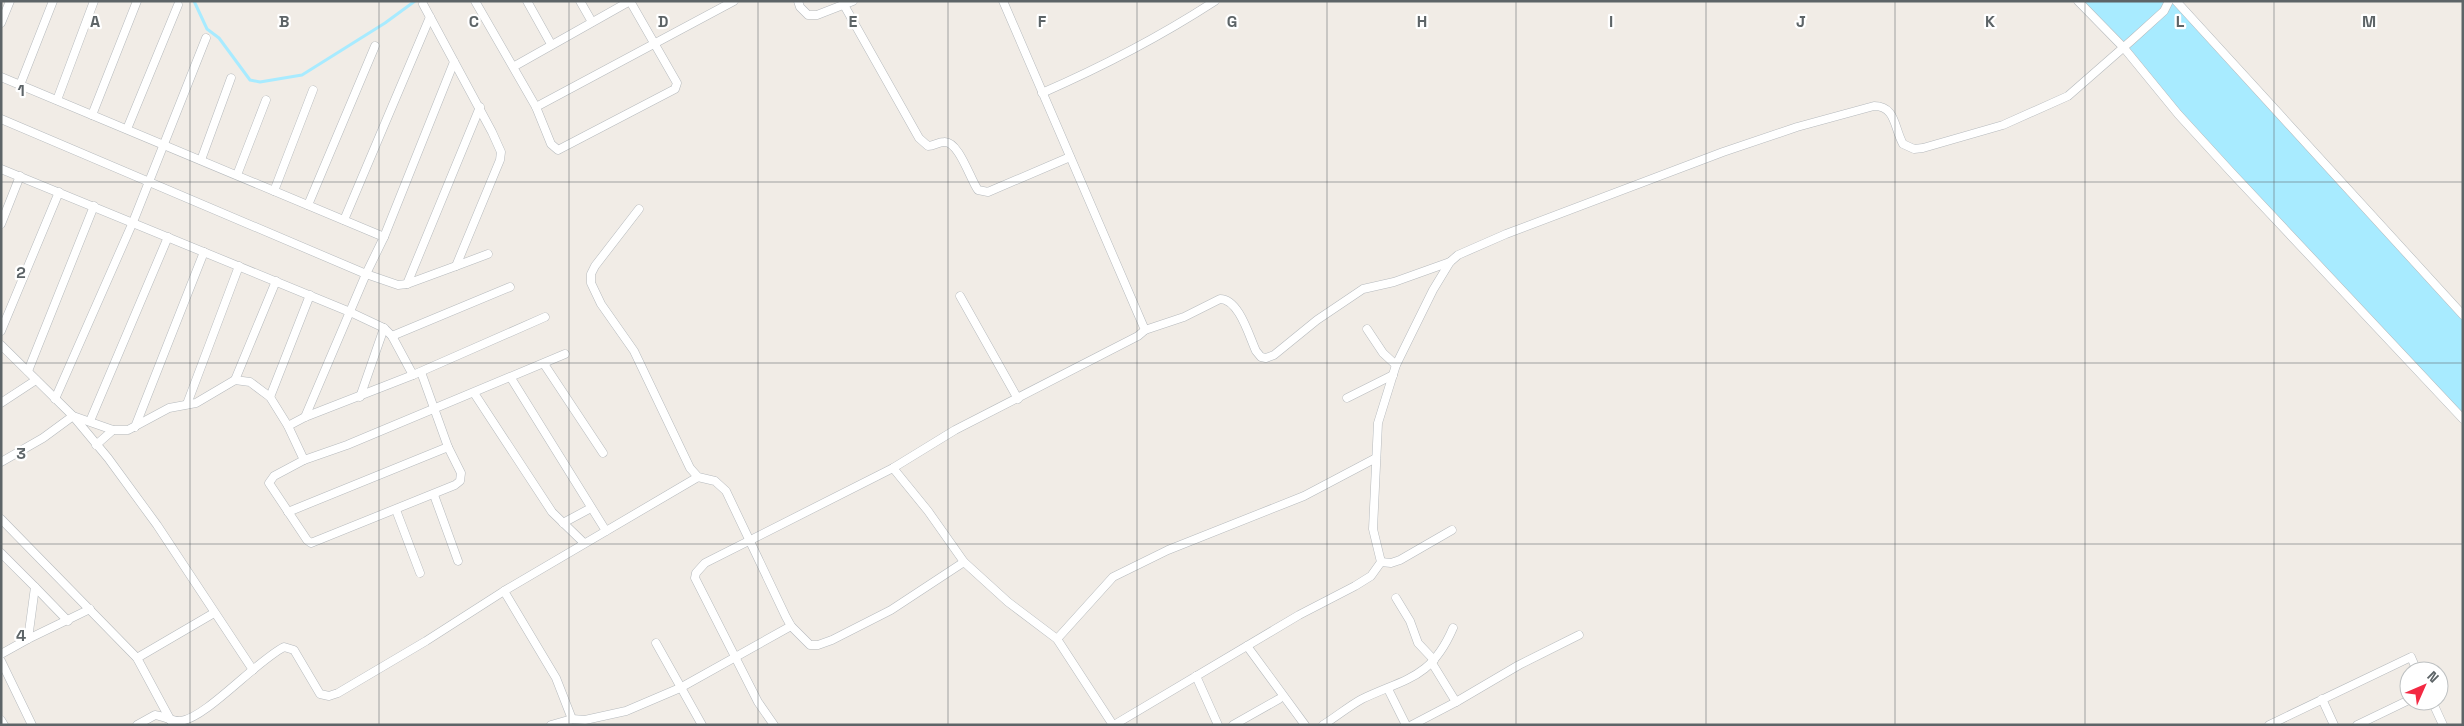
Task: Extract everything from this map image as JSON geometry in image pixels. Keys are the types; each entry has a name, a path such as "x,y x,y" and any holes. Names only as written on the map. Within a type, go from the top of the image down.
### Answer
{"street":[{"path":"1,23 10,1"},
{"path":"20,85 52,1"},
{"path":"56,100 94,1"},
{"path":"92,115 138,1"},
{"path":"475,1 512,67 536,108 555,149 582,138 677,87 674,76 654,45 630,1 512,67"},
{"path":"527,1 551,44"},
{"path":"580,1 592,22"},
{"path":"536,108 734,1"},
{"path":"798,1 800,8 808,15 817,14 853,1"},
{"path":"1003,1 1145,330"},
{"path":"1042,92 1090,72 1160,36 1215,1"},
{"path":"2078,1 2124,48 2178,114 2463,419"},
{"path":"1381,562 1373,529 1378,422 1396,365 1433,290 1450,262 1458,255 1506,234 1723,152 1797,127 1874,106 1885,107 1890,111 1903,144 1914,149 2003,125 2068,96 2164,11 2169,1"},
{"path":"2176,1 2463,315"},
{"path":"423,4 480,107 501,152 500,160 456,266"},
{"path":"127,129 178,5"},
{"path":"844,5 919,138 928,146 946,142 950,143 958,152 978,190 988,192 1070,157"},
{"path":"344,220 430,17"},
{"path":"55,399 149,182 206,38"},
{"path":"308,205 376,46"},
{"path":"305,417 366,274 384,237 454,62"},
{"path":"1,77 384,237"},
{"path":"200,160 231,78"},
{"path":"274,191 313,90"},
{"path":"237,175 266,100"},
{"path":"407,284 480,107"},
{"path":"1,119 366,274 398,285 407,284 488,254"},
{"path":"1,169 350,312 384,328 392,336 417,374 435,409 448,447 461,473 460,481 434,495 311,543 288,512 269,483 269,480 304,460 334,450 435,409 565,354"},
{"path":"1,224 20,176"},
{"path":"1,331 59,192"},
{"path":"28,372 94,206"},
{"path":"639,209 614,244 595,266 591,274 591,284 601,304 634,351 680,450 698,477"},
{"path":"90,421 168,237"},
{"path":"135,427 204,252"},
{"path":"774,725 761,707 695,578 696,573 705,563 893,468 955,430 1138,336 1145,330 1184,317 1220,299 1226,299 1234,305 1256,351 1261,357 1266,358 1274,355 1317,320 1363,289 1394,282 1450,262"},
{"path":"187,404 239,266"},
{"path":"73,416 113,430 128,430 169,408 202,400 235,380 276,281"},
{"path":"392,336 510,287"},
{"path":"270,397 310,295"},
{"path":"960,296 1018,399"},
{"path":"288,426 305,417 417,374 545,317"},
{"path":"360,397 384,328"},
{"path":"1367,329 1383,352 1396,365"},
{"path":"1,346 73,416 96,445 157,525 253,670"},
{"path":"544,364 603,453"},
{"path":"1346,398 1393,375"},
{"path":"511,378 606,531"},
{"path":"1,403 36,380"},
{"path":"235,380 250,382 270,397 288,426 304,460"},
{"path":"474,393 552,512 584,543"},
{"path":"1,462 43,438 73,416"},
{"path":"96,445 113,430"},
{"path":"288,512 448,447"},
{"path":"1057,639 1113,577 1168,550 1304,496 1376,458"},
{"path":"893,468 928,511 964,562 1008,602 1057,639 1113,725 1371,576 1381,562 1400,560 1452,530"},
{"path":"137,725 155,716 172,722 197,714 276,651 289,648 294,650 320,694 329,696 398,658 504,591 698,477 715,481 726,491 750,540 766,579 791,626 810,645 818,645 903,604 964,562"},
{"path":"434,495 458,561"},
{"path":"563,523 591,508"},
{"path":"396,510 420,572"},
{"path":"1,519 137,658 172,722"},
{"path":"1,553 68,621"},
{"path":"28,639 35,587"},
{"path":"504,591 556,678 572,720"},
{"path":"1396,598 1410,620 1418,643 1433,661 1456,702"},
{"path":"1,654 90,609"},
{"path":"137,658 214,613"},
{"path":"551,725 626,711 680,688 791,626"},
{"path":"1323,725 1360,700 1411,678 1433,661 1443,648 1452,628"},
{"path":"1412,725 1579,634"},
{"path":"656,644 702,725"},
{"path":"1247,646 1305,725"},
{"path":"2403,661 2411,657 2413,661"},
{"path":"1,661 32,725"},
{"path":"2269,725 2399,663"},
{"path":"1196,676 1218,725"},
{"path":"1388,689 1406,725"},
{"path":"1233,725 1279,699"},
{"path":"2322,700 2334,725"},
{"path":"2357,725 2399,705"},
{"path":"2437,711 2443,725"},
{"path":"1,720 4,725"}],"water":[{"path":"2078,1 2176,1 2463,314 2463,420"}],"waterway":[{"path":"194,1 207,29 219,38 250,80 260,82 302,75 385,23 415,1"}]}
